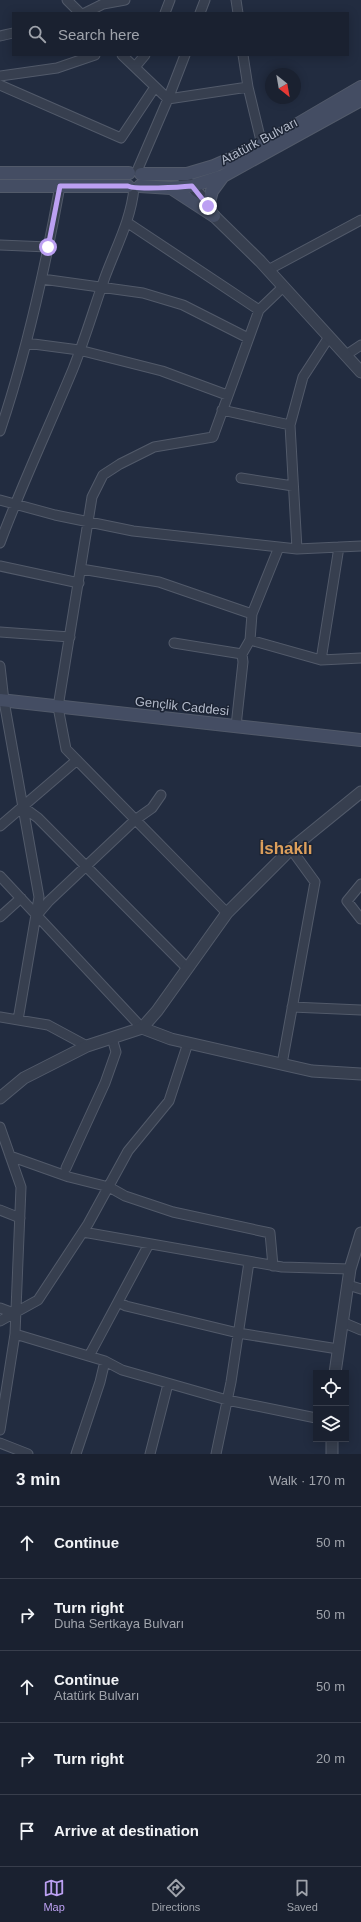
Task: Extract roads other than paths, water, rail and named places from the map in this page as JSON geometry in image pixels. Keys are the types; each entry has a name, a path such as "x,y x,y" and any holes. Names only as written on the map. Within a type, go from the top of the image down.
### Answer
{"main road":[{"path":"0,173 136,172 180,174 198,172 262,145 361,87"},
{"name":"Atatürk Bulvarı","path":"0,186 170,188 192,186 223,176 361,100"},
{"path":"134,187 126,178 136,172"},
{"path":"211,211 210,196 223,176"},
{"path":"170,188 211,211"},
{"name":"Gençlik Caddesi","path":"2,700 361,740"}],"street":[{"path":"67,0 79,12"},
{"path":"87,12 103,4 125,0"},
{"path":"165,12 170,0"},
{"path":"200,12 205,0"},
{"path":"236,0 238,12"},
{"path":"0,36 12,33"},
{"path":"0,76 57,68 92,56"},
{"path":"123,56 168,99"},
{"path":"135,67 144,56"},
{"path":"136,172 168,99 185,56"},
{"path":"243,56 248,87 262,145"},
{"path":"0,85 121,138 155,86"},
{"path":"168,99 248,87"},
{"path":"180,174 192,186 211,211 283,286 361,372"},
{"path":"0,431 15,385 42,278 60,186"},
{"path":"0,543 14,504 79,350 102,287 128,223 134,187"},
{"path":"268,270 361,220"},
{"path":"128,223 259,310"},
{"path":"0,245 48,247"},
{"path":"42,278 143,293 183,305 248,338"},
{"path":"227,913 66,749 58,707 92,498 103,475 120,464 154,447 213,437 259,310 283,286"},
{"path":"297,549 290,425 303,378 329,336"},
{"path":"26,343 79,350 162,371 227,395"},
{"path":"346,355 361,345"},
{"path":"222,410 290,425"},
{"path":"241,478 293,486"},
{"path":"0,500 55,515 134,531 297,549 361,546"},
{"path":"236,726 243,662 242,654 250,640 252,614 279,547"},
{"path":"321,660 339,547"},
{"path":"0,566 79,584"},
{"path":"81,569 159,582 252,614"},
{"path":"0,632 70,637"},
{"path":"250,640 321,660 352,660 361,658"},
{"path":"174,643 242,654"},
{"path":"0,666 2,700 39,897 18,1020"},
{"path":"0,826 77,760"},
{"path":"0,1098 24,1078 87,1046 142,1028 157,1011 227,913 291,849 361,792"},
{"path":"36,915 135,820 152,808 161,795"},
{"path":"23,806 38,818 87,866 187,968"},
{"path":"282,1064 315,882 291,849"},
{"path":"0,876 142,1028 171,1039 282,1064 312,1070 361,1074"},
{"path":"361,884 347,901 361,919"},
{"path":"0,917 21,898"},
{"path":"292,1007 361,1010"},
{"path":"0,1017 48,1025 87,1046"},
{"path":"66,1168 105,1083 116,1052 112,1038"},
{"path":"0,1321 16,1314 38,1300 83,1232 128,1151 169,1101 188,1043"},
{"path":"0,1127 21,1187 15,1334 0,1430"},
{"path":"10,1156 69,1177 108,1187 125,1196 173,1212 270,1233 273,1266"},
{"path":"0,1210 20,1218"},
{"path":"83,1232 273,1266 350,1269"},
{"path":"334,1370 350,1269 361,1233"},
{"path":"89,1356 149,1244"},
{"path":"216,1454 231,1382 249,1262"},
{"path":"348,1284 361,1289"},
{"path":"118,1302 126,1306 238,1333 338,1349"},
{"path":"0,1308 16,1314"},
{"path":"342,1322 361,1330"},
{"path":"15,1334 105,1361 122,1370 168,1384 227,1400 313,1417"},
{"path":"76,1454 100,1382 105,1361"},
{"path":"150,1454 168,1384"},
{"path":"332,1442 332,1454"},
{"path":"0,1443 28,1454"}],"district":[{"name":"İshaklı","path":"286,848"}]}
